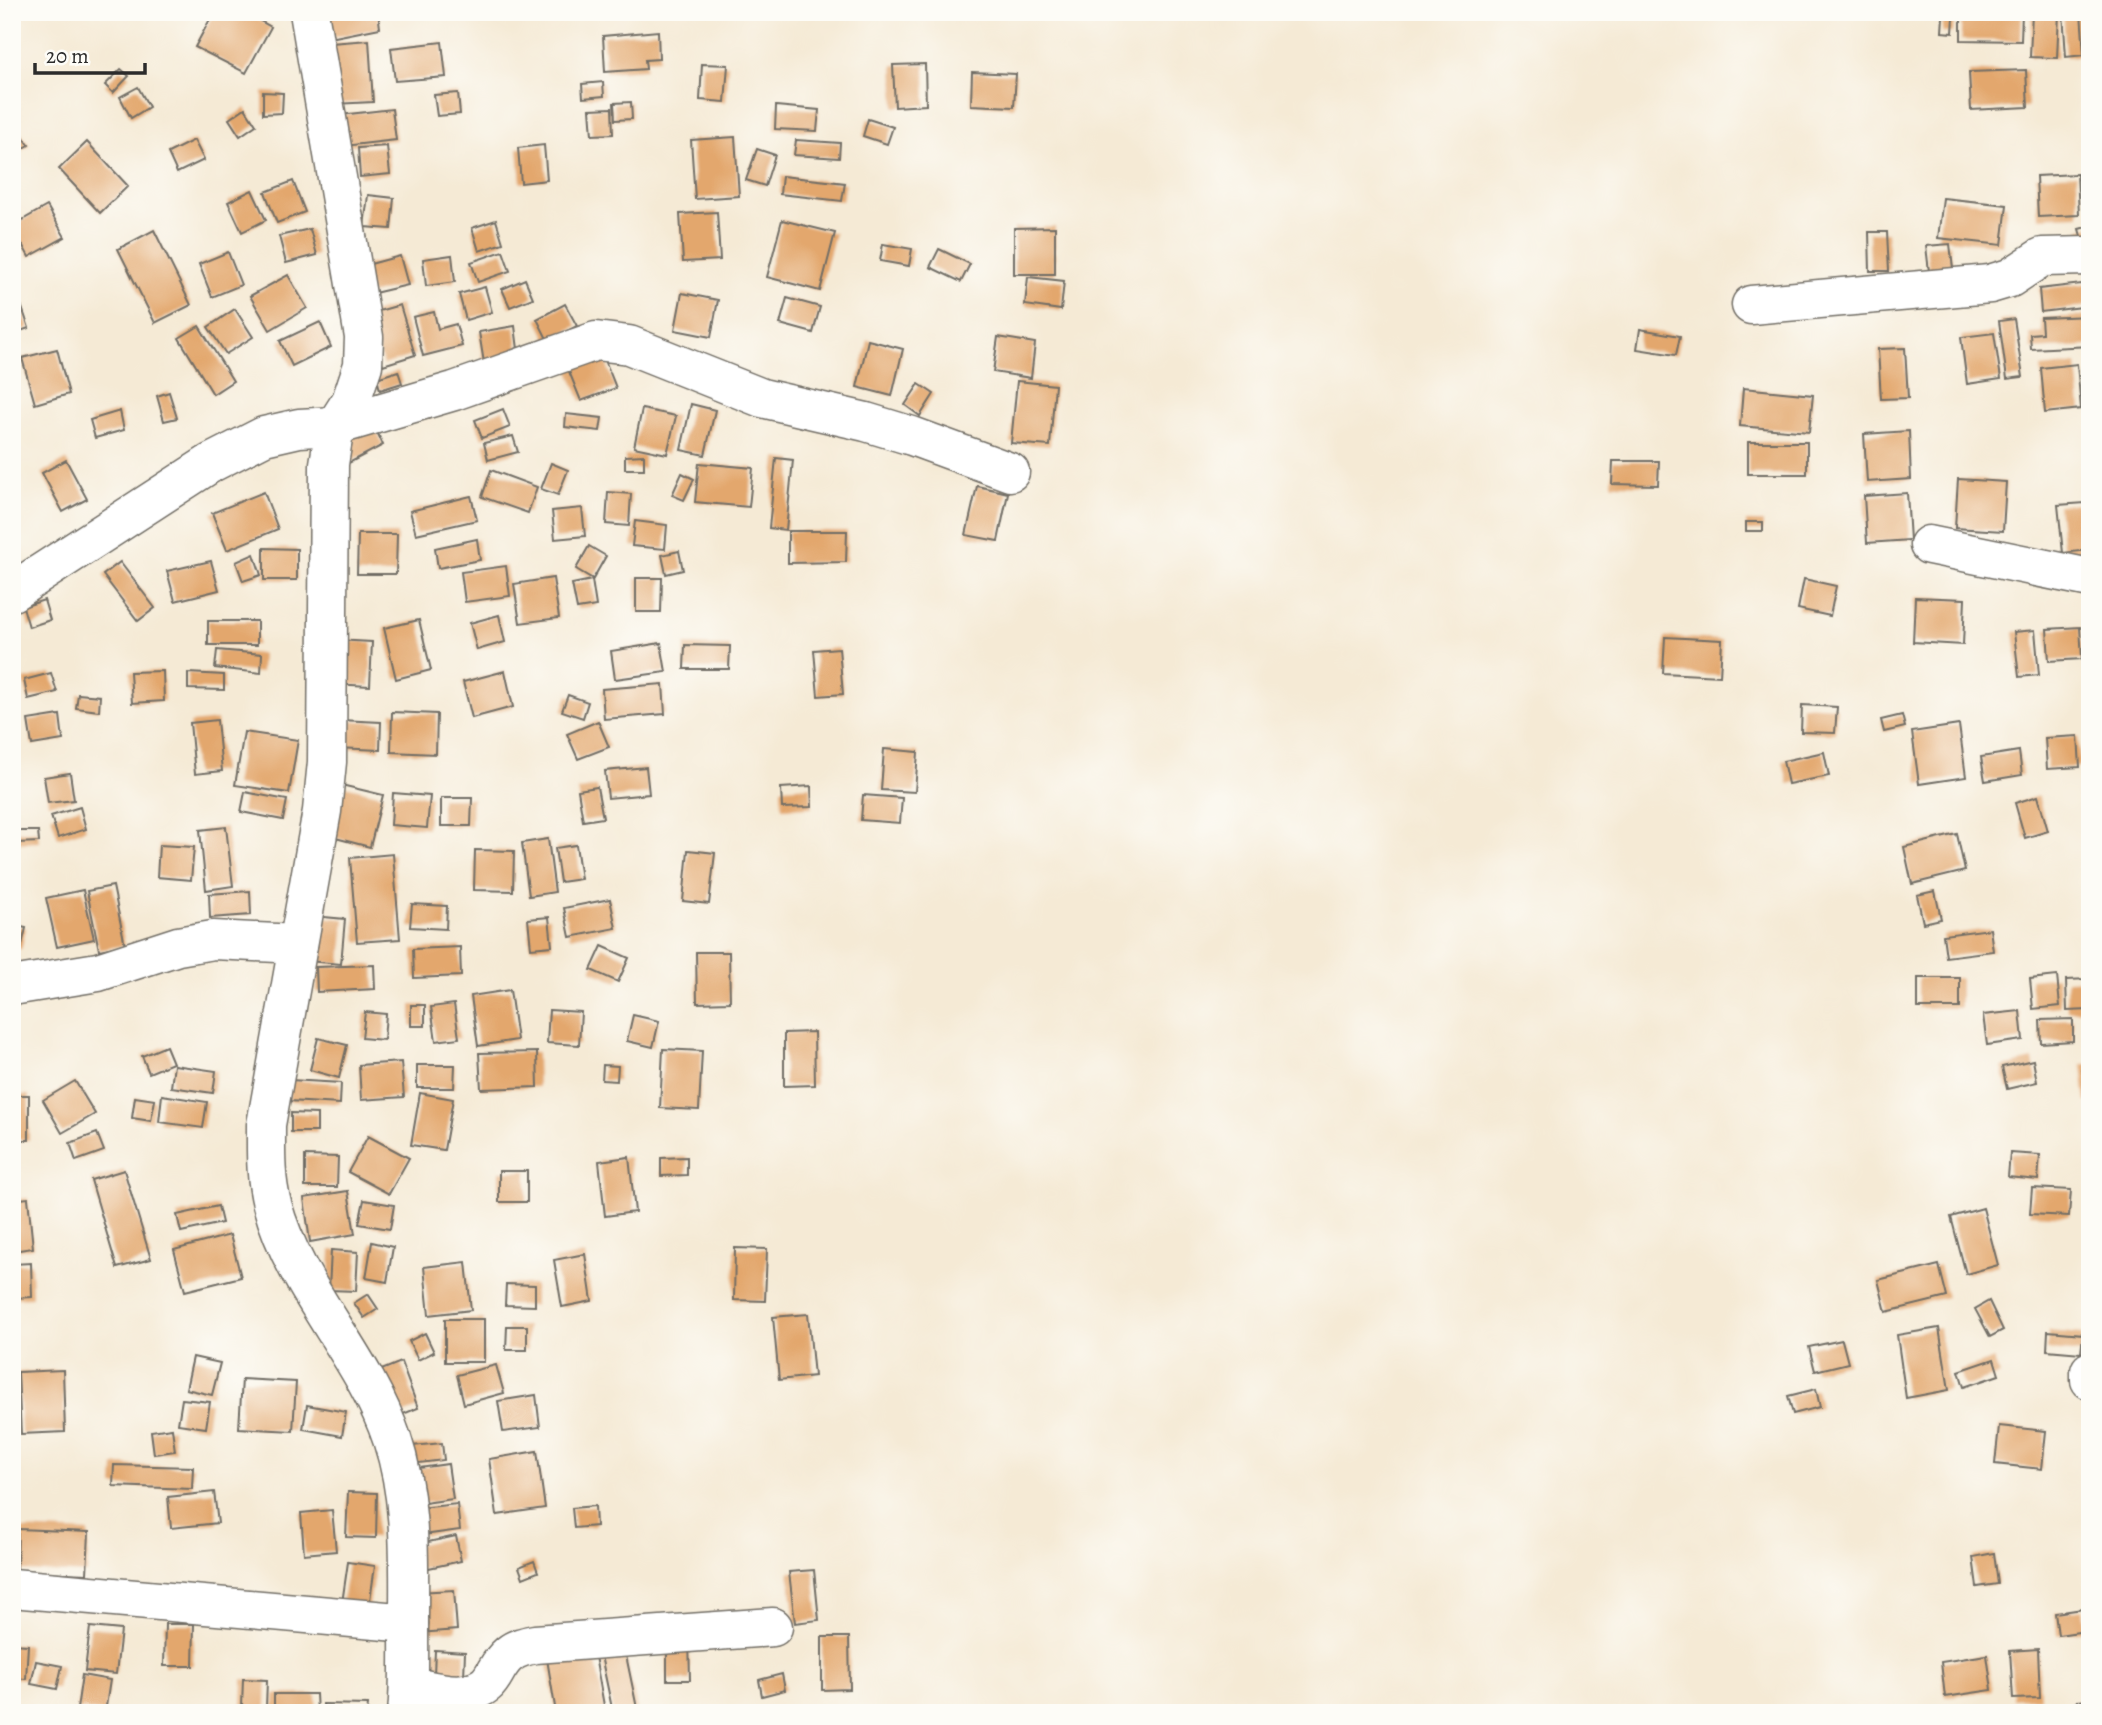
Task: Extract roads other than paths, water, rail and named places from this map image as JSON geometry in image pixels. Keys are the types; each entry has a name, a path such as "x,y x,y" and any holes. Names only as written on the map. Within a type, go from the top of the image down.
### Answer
{"street":[{"path":"309,12 364,337 363,365 351,401 335,426 329,464 327,762 322,811 266,1125 265,1169 272,1204 287,1247 364,1378 392,1438 407,1506 410,1573 408,1700 463,1694 483,1688 493,1679 507,1655 518,1648 535,1644 773,1627"},
{"path":"1751,305 1990,284 2010,278 2042,257 2090,256"},
{"path":"12,592 211,463 264,436 299,428 335,426 454,391 596,341 629,345 762,398 866,422 1010,472"},
{"path":"1929,545 2090,578"},
{"path":"12,986 98,972 178,946 213,940 298,944"},
{"path":"2090,1371 2090,1380"},
{"path":"12,1588 409,1623"}]}
